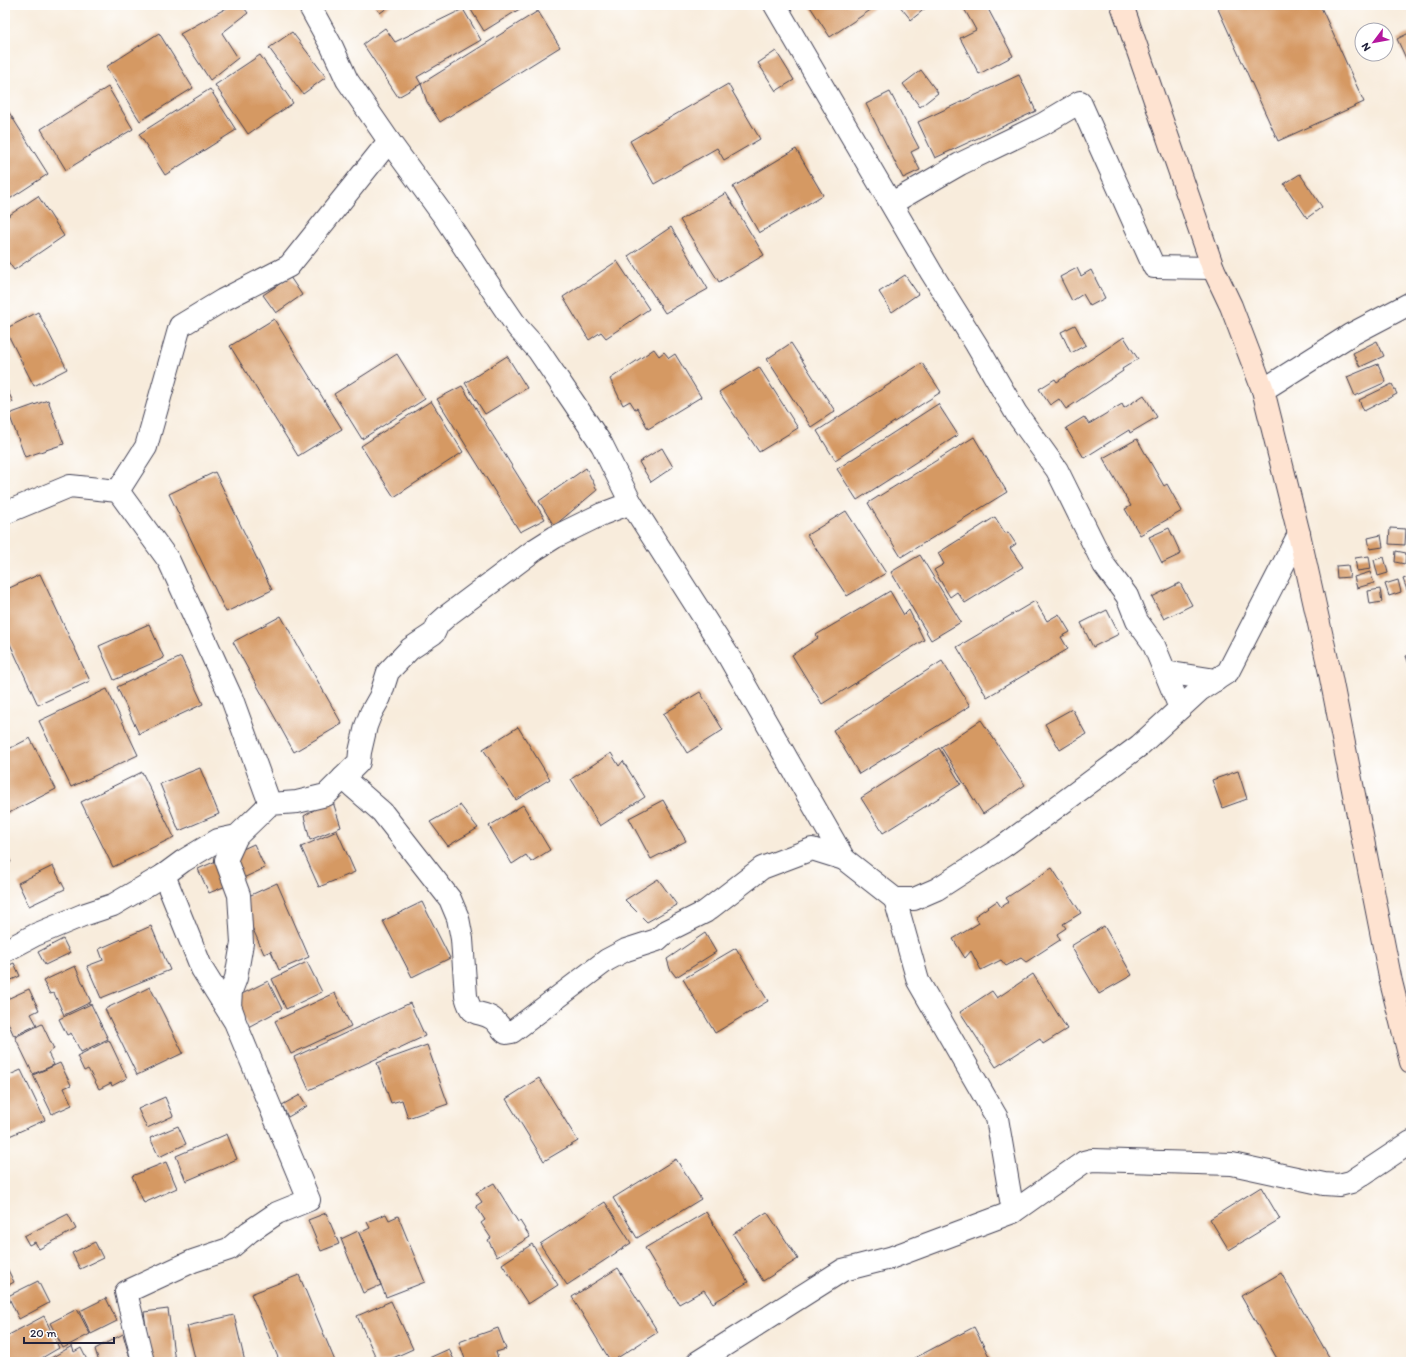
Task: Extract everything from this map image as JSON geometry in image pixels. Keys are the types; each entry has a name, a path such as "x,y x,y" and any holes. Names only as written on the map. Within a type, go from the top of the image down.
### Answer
{"main road":[{"path":"1122,5 1213,268 1231,306 1262,390 1299,534 1330,673 1391,982 1411,1062"}],"street":[{"path":"309,5 332,47 347,80 443,215 518,328 538,350 602,445 631,503 729,657 844,859"},
{"path":"775,5 1016,413 1057,470 1104,565 1127,596 1136,621 1153,643 1180,708"},
{"path":"892,203 960,164 1043,124 1080,102 1154,267 1213,268"},
{"path":"118,491 146,447 180,326 223,300 289,266 389,141"},
{"path":"1262,390 1350,335 1411,303"},
{"path":"5,513 70,486 118,491 169,561 232,699 270,804"},
{"path":"143,1362 126,1292 193,1261 229,1249 249,1232 277,1213 309,1200 235,1022 230,1006 231,991 236,978 242,943 239,895 226,860 237,836 270,804 297,802 326,795 359,762 366,726 380,697 388,672 410,649 434,633 438,624 448,615 536,549 561,533 602,514 631,503"},
{"path":"895,899 914,899 937,889 1004,846 1140,746 1200,690 1228,672 1299,534"},
{"path":"1165,672 1216,680"},
{"path":"343,778 382,812 450,899 458,918 462,939 466,996 469,1006 474,1013 494,1019 500,1029 506,1033 512,1032 519,1027 607,960 626,950 657,940 667,930 705,912 762,868 812,849 844,859 895,899 918,981 997,1118 1013,1212"},
{"path":"5,951 35,935 77,918 113,906 164,875 174,866 218,840 237,836"},
{"path":"164,875 202,969 235,1022"},
{"path":"698,1362 843,1270 890,1258 1013,1212 1084,1162 1092,1160 1232,1164 1324,1184 1339,1185 1351,1182 1411,1142"}],"building":[{"path":"232,5 242,5 248,13 222,33 238,58 210,80 180,34"},
{"path":"374,5 391,5 380,13"},
{"path":"468,5 526,5 484,31"},
{"path":"809,5 878,5 830,37"},
{"path":"899,5 925,5 927,7 911,20"},
{"path":"962,5 986,5 1013,56 979,74 960,38 976,30"},
{"path":"1226,5 1320,5 1364,102 1278,141 1218,9"},
{"path":"463,9 481,40 417,77 421,84 398,97 363,44 385,28 395,42"},
{"path":"538,11 560,47 440,122 427,102 421,84"},
{"path":"292,32 326,77 303,94 269,48"},
{"path":"1411,32 1411,69 1397,39"},
{"path":"159,33 193,88 140,121 106,67"},
{"path":"776,51 794,80 776,91 758,63"},
{"path":"260,55 293,103 248,134 215,85"},
{"path":"921,70 938,93 920,107 903,84"},
{"path":"1019,75 1036,111 935,158 918,122"},
{"path":"728,84 760,139 724,160 717,148 654,184 630,141"},
{"path":"108,87 133,129 66,170 41,129"},
{"path":"210,89 236,130 165,175 139,134"},
{"path":"890,92 919,148 911,152 920,170 903,178 866,104"},
{"path":"5,106 48,174 5,202"},
{"path":"796,149 823,195 759,233 733,187"},
{"path":"1300,174 1322,207 1307,218 1284,184"},
{"path":"726,193 764,255 719,282 680,220"},
{"path":"38,196 64,236 14,270 5,257 5,218"},
{"path":"671,227 708,289 665,313 628,256"},
{"path":"617,261 649,309 606,338 601,332 589,340 563,297"},
{"path":"1077,268 1081,276 1091,270 1105,298 1090,306 1083,294 1072,301 1060,277"},
{"path":"905,275 918,294 892,312 879,292"},
{"path":"290,277 302,295 276,313 263,295"},
{"path":"38,312 67,369 34,386 5,329"},
{"path":"274,319 342,429 298,456 230,346"},
{"path":"1075,325 1086,345 1071,353 1061,332"},
{"path":"1124,337 1138,359 1122,369 1123,371 1066,409 1059,399 1050,405 1039,389 1055,379 1057,382"},
{"path":"1377,341 1384,356 1360,367 1353,353"},
{"path":"791,343 835,411 811,427 767,359"},
{"path":"654,349 659,356 664,352 669,358 675,354 701,397 648,429 637,408 635,409 630,401 623,405 610,379"},
{"path":"397,354 425,399 362,439 334,394"},
{"path":"507,356 527,388 485,414 465,383"},
{"path":"922,363 941,392 835,460 817,431"},
{"path":"1378,364 1386,382 1355,396 1347,377"},
{"path":"759,367 798,428 759,452 719,392"},
{"path":"1392,384 1397,394 1364,411 1359,400"},
{"path":"5,385 13,402 5,406"},
{"path":"462,386 545,519 520,532 437,399"},
{"path":"1144,395 1157,417 1130,433 1129,430 1084,458 1066,428 1084,417 1089,424 1122,404 1124,408"},
{"path":"48,400 64,444 25,457 9,414"},
{"path":"431,401 463,452 394,497 361,446"},
{"path":"938,404 958,435 857,500 837,469"},
{"path":"974,437 1007,492 901,557 868,503"},
{"path":"1137,439 1164,486 1167,484 1182,511 1140,535 1125,509 1131,506 1103,458"},
{"path":"662,448 673,467 651,482 639,462"},
{"path":"586,468 597,490 554,526 539,501"},
{"path":"215,472 272,590 226,612 169,494"},
{"path":"846,511 886,573 847,596 807,535"},
{"path":"995,517 1005,533 1008,532 1016,544 1010,548 1023,567 965,603 957,592 950,597 934,570 944,564 938,553"},
{"path":"1169,528 1181,554 1162,563 1149,537"},
{"path":"1390,528 1406,529 1405,545 1389,544"},
{"path":"1381,535 1383,547 1370,549 1368,538"},
{"path":"1396,551 1406,553 1405,564 1395,562"},
{"path":"920,555 961,622 931,640 891,572"},
{"path":"1369,556 1371,569 1357,571 1355,558"},
{"path":"1384,557 1388,573 1378,576 1374,560"},
{"path":"1348,565 1350,577 1337,578 1336,566"},
{"path":"1370,572 1374,583 1357,588 1354,577"},
{"path":"40,574 90,681 38,705 5,633 5,590"},
{"path":"1411,576 1411,588 1407,590 1403,579"},
{"path":"1398,580 1401,592 1389,596 1385,584"},
{"path":"1180,583 1192,605 1164,619 1152,597"},
{"path":"1380,589 1382,602 1370,604 1368,591"},
{"path":"890,591 904,615 909,610 924,640 822,704 792,655 818,638 816,635"},
{"path":"1035,601 1047,621 1059,614 1070,632 1061,637 1068,649 987,697 957,647"},
{"path":"1107,610 1119,634 1093,647 1081,623"},
{"path":"281,616 342,724 294,752 233,642"},
{"path":"149,624 164,658 114,680 99,646"},
{"path":"1411,655 1411,670 1406,656"},
{"path":"181,657 203,704 139,734 117,687"},
{"path":"942,661 970,706 859,774 833,730"},
{"path":"107,689 138,755 71,787 39,721"},
{"path":"700,692 723,730 687,753 663,714"},
{"path":"1072,709 1086,734 1060,750 1045,724"},
{"path":"981,720 1025,785 983,814 941,747"},
{"path":"518,727 550,779 516,800 483,749"},
{"path":"30,738 56,789 5,815 5,751"},
{"path":"939,748 961,784 883,833 861,798"},
{"path":"611,753 619,766 623,761 645,797 600,826 571,779"},
{"path":"200,768 219,814 179,831 160,784"},
{"path":"1238,771 1247,799 1222,808 1212,780"},
{"path":"142,772 174,837 113,867 81,802"},
{"path":"332,799 341,827 310,840 304,816"},
{"path":"663,800 686,841 651,859 629,818"},
{"path":"460,805 478,828 448,846 430,822"},
{"path":"523,805 550,850 531,862 526,855 512,864 489,826"},
{"path":"337,831 355,872 319,887 301,847"},
{"path":"254,844 265,868 241,879 230,855"},
{"path":"5,851 11,862 5,865"},
{"path":"216,861 226,886 209,893 198,869"},
{"path":"53,866 65,889 29,906 18,883"},
{"path":"1052,868 1081,913 1063,924 1066,928 1057,934 1060,940 1026,962 1021,958 1006,966 1001,960 981,970 971,951 965,958 953,939 979,923 975,916 997,901 1001,907 1009,902 1006,898"},
{"path":"658,879 677,905 647,922 625,900"},
{"path":"277,883 309,957 279,970 271,951 264,954 240,900"},
{"path":"422,902 450,958 412,977 383,921"},
{"path":"151,926 170,970 101,998 87,966 103,960 99,949"},
{"path":"1104,926 1132,975 1099,994 1071,946"},
{"path":"705,933 716,952 676,977 670,969 667,959"},
{"path":"63,939 70,953 45,965 38,952"},
{"path":"736,948 768,1001 715,1033 683,979"},
{"path":"307,962 322,992 286,1009 272,979"},
{"path":"14,963 20,976 5,983 5,967"},
{"path":"75,966 91,1002 64,1015 54,993 50,994 43,981"},
{"path":"1033,974 1067,1029 1043,1044 1040,1039 996,1067 960,1012 992,991 997,998"},
{"path":"268,981 282,1009 248,1027 234,998"},
{"path":"150,987 183,1053 137,1075 105,1009"},
{"path":"29,989 39,1010 31,1014 37,1025 14,1036 5,1016 5,1000"},
{"path":"335,993 351,1026 291,1054 275,1021"},
{"path":"410,1003 425,1036 309,1090 294,1057"},
{"path":"91,1004 108,1039 81,1052 71,1033 67,1035 59,1019"},
{"path":"42,1024 54,1049 48,1053 54,1065 33,1074 15,1037"},
{"path":"109,1040 127,1078 112,1086 111,1083 99,1089 88,1069 84,1071 77,1056"},
{"path":"427,1045 448,1104 408,1118 402,1100 391,1103 377,1063"},
{"path":"60,1063 71,1085 64,1088 72,1105 52,1114 33,1075"},
{"path":"21,1070 45,1120 5,1138 5,1077"},
{"path":"539,1078 578,1141 544,1161 506,1099"},
{"path":"300,1095 307,1106 288,1117 282,1105"},
{"path":"165,1097 173,1116 147,1128 138,1109"},
{"path":"178,1126 186,1144 159,1157 150,1138"},
{"path":"227,1134 237,1159 186,1181 176,1156"},
{"path":"676,1159 701,1199 637,1238 613,1198"},
{"path":"166,1162 177,1188 144,1203 132,1176"},
{"path":"494,1183 518,1222 520,1221 530,1237 497,1257 488,1240 491,1238 481,1223 485,1220 476,1206 482,1202 476,1193"},
{"path":"1261,1187 1280,1219 1229,1250 1210,1219"},
{"path":"605,1202 631,1243 567,1285 540,1244"},
{"path":"706,1212 748,1282 713,1303 704,1290 679,1304 645,1248"},
{"path":"767,1212 798,1259 763,1281 733,1234"},
{"path":"326,1213 339,1244 321,1251 308,1220"},
{"path":"68,1214 76,1229 39,1249 35,1242 29,1245 24,1236"},
{"path":"386,1214 389,1220 398,1216 425,1282 386,1297 360,1233 370,1228 367,1222"},
{"path":"358,1231 381,1285 363,1293 341,1239"},
{"path":"95,1242 103,1258 80,1269 72,1253"},
{"path":"532,1244 558,1285 528,1304 502,1264"},
{"path":"5,1264 14,1282 5,1287"},
{"path":"618,1268 658,1332 611,1362 572,1297"},
{"path":"1281,1273 1332,1362 1279,1362 1241,1296"},
{"path":"299,1275 335,1361 333,1362 280,1362 251,1294"},
{"path":"38,1281 49,1303 19,1319 8,1296"},
{"path":"106,1298 117,1321 91,1334 80,1311"},
{"path":"391,1301 413,1349 384,1362 378,1362 357,1316"},
{"path":"77,1309 90,1334 63,1348 50,1323"},
{"path":"168,1309 175,1362 151,1362 144,1312"},
{"path":"234,1315 245,1362 196,1362 187,1326"},
{"path":"44,1316 59,1348 35,1362 5,1362 5,1337"},
{"path":"974,1327 992,1362 907,1362"},
{"path":"498,1328 506,1349 496,1352 499,1362 466,1362 459,1342"},
{"path":"123,1334 131,1362 99,1362 95,1349"},
{"path":"72,1346 74,1352 81,1348 88,1362 44,1362"},
{"path":"449,1349 455,1362 420,1362"}]}
